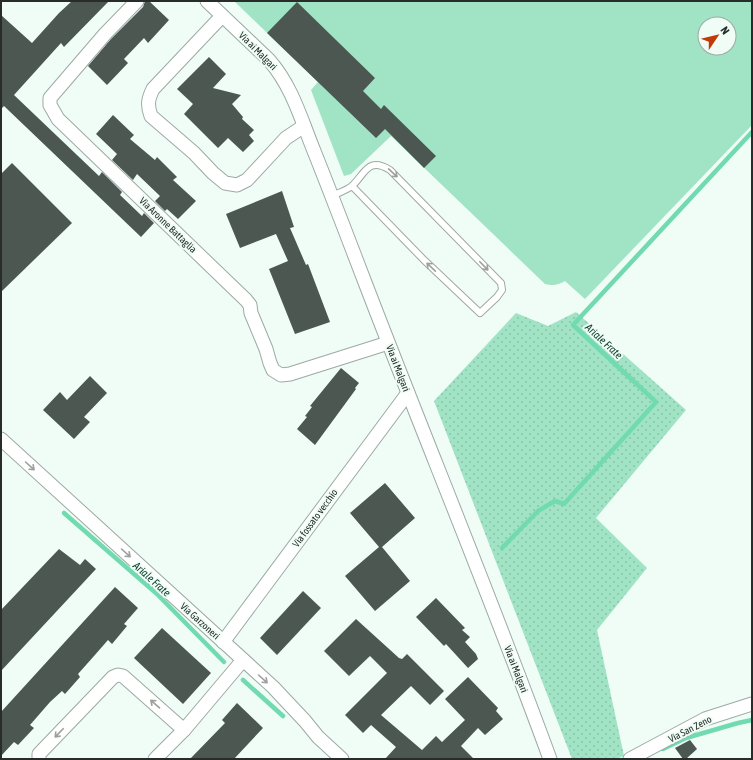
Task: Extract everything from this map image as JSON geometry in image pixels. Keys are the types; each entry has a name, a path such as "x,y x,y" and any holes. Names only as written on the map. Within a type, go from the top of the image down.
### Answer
{"street":[{"name":"Via Aronne Battaglia","path":"137,1 105,34 50,98 50,105 58,118 246,300 250,305 273,370 281,375 290,374 388,343"},
{"name":"Via ai Malgari","path":"207,1 277,70 292,94 550,759"},
{"path":"222,16 153,90 149,98 148,107 151,116 194,153 225,183 237,185 247,180 286,138 304,126"},
{"name":"Via fossato vecchio","path":"223,642 408,393"},
{"name":"Via Garzoneri","path":"1,439 273,687 306,721 318,737 342,759"},
{"path":"155,759 184,730 243,660"},
{"path":"39,759 39,754 44,748 113,677 118,675 124,676 184,730"},
{"name":"Via San Zeno","path":"630,759 705,720 752,704"}],"lane":[{"path":"332,196 352,186 365,169 382,165 390,170 501,283 502,290 497,297 480,313 424,260 352,186"}],"green space":[{"path":"234,1 752,1 752,125 585,299 565,281 555,285 545,284 391,136 351,174 344,176 311,90 318,82"},
{"path":"576,312 686,410 596,518 647,568 597,630 624,756 616,759 572,759 434,401 516,313 548,326"}],"building":[{"path":"72,1 109,1 64,47 61,43 14,95 99,176 102,172 122,192 120,195 142,216 144,213 154,223 141,237 4,106 1,109 1,15 32,43"},
{"path":"145,1 149,1 169,20 148,43 144,38 124,59 128,63 107,85 88,66 111,39 143,7"},
{"path":"297,2 375,78 363,91 381,109 384,105 436,156 424,168 385,129 376,138 267,33"},
{"path":"209,57 226,74 213,88 241,95 232,104 243,117 242,119 254,130 249,135 254,141 243,152 228,138 218,148 184,114 193,104 177,89"},
{"path":"113,115 134,135 130,139 155,160 157,157 177,177 173,180 196,201 178,219 167,209 165,211 155,201 160,196 137,174 133,180 112,160 117,154 96,134"},
{"path":"12,163 72,223 1,292 1,174"},
{"path":"282,191 294,227 290,228 306,265 308,264 330,322 295,334 269,269 288,261 276,234 240,248 226,214"},
{"path":"341,368 359,383 315,445 297,429 307,417 305,416 312,407 310,406"},
{"path":"90,376 107,393 84,417 90,422 74,439 43,410 60,392 67,400"},
{"path":"385,483 415,518 382,547 410,581 375,611 345,576 379,547 350,513"},
{"path":"59,549 80,565 85,559 96,569 1,671 1,610"},
{"path":"115,587 138,608 124,624 127,626 112,644 108,640 78,674 80,677 65,694 62,691 50,702 30,725 34,728 18,745 14,742 1,756 1,712"},
{"path":"303,591 321,608 277,655 260,638"},
{"path":"436,598 465,628 462,630 470,637 465,642 476,654 478,659 468,668 446,644 444,646 416,617"},
{"path":"356,619 399,658 402,659 407,654 444,691 430,705 411,686 381,715 422,750 436,736 442,742 465,720 445,699 468,677 498,708 496,711 503,719 485,735 478,728 461,746 474,759 385,759 396,747 371,725 363,733 345,715 387,673 370,656 349,676 324,651"},
{"path":"162,628 211,673 183,704 134,658"},
{"path":"237,703 263,728 234,759 190,759 225,723 222,720"},
{"path":"690,740 697,749 686,759 683,759 675,748"}],"waterway":[{"name":"Ariale Frate","path":"502,548 538,511 555,501 564,504 656,402 573,325 752,132"},
{"name":"Ariale Frate","path":"64,513 157,594 224,662"},
{"name":"Ariale Frate","path":"243,680 283,716"},
{"path":"663,749 686,738 752,720"}]}
